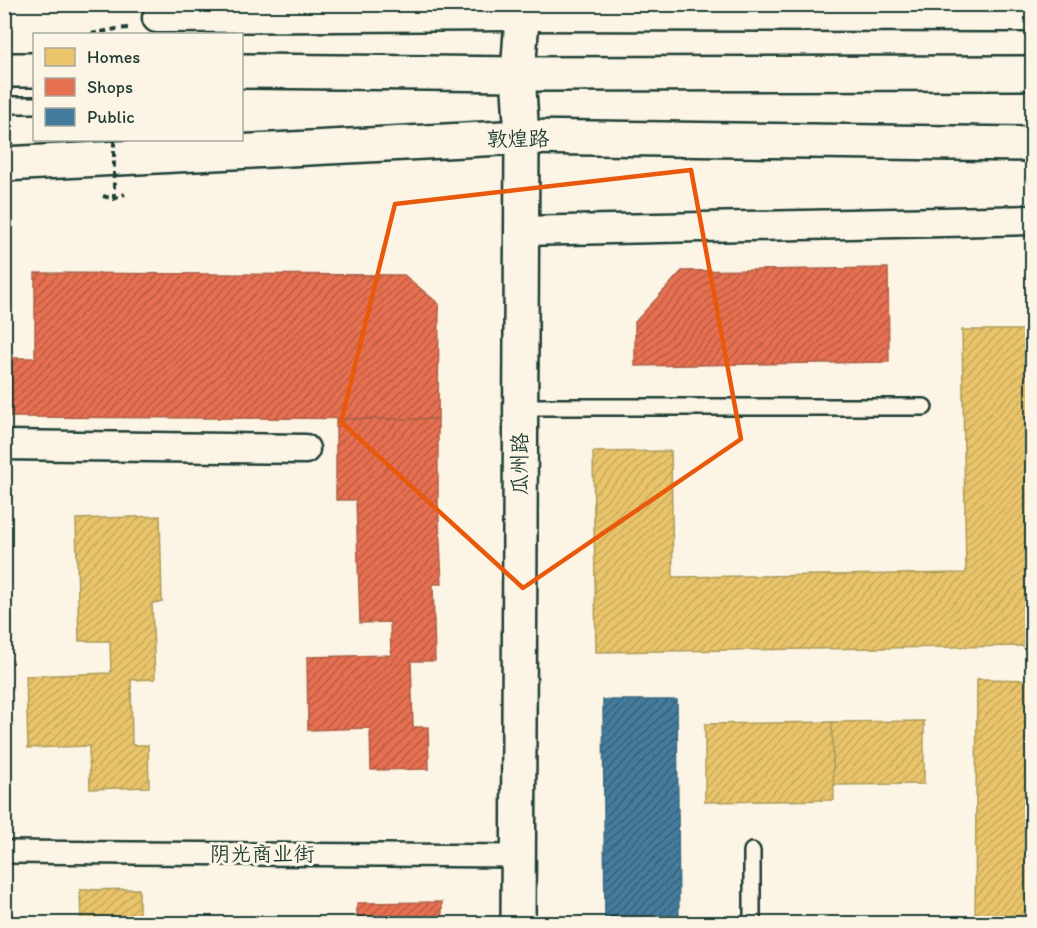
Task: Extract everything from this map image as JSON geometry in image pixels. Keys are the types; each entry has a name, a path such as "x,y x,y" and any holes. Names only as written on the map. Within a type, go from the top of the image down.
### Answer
{"main road":[{"name":"瓜州路","path":"518,924 522,137 518,74 523,10"},
{"path":"4,70 33,70"},
{"path":"243,71 518,74 1032,73"},
{"name":"敦煌路","path":"4,164 522,137 1032,144"}],"street":[{"path":"157,19 523,10 1032,17"},
{"path":"521,231 1032,220"},
{"path":"4,445 305,449"},
{"name":"阴光商业街","path":"4,852 519,856"}],"lane":[{"path":"4,105 33,105"},
{"path":"194,141 222,153"},
{"path":"520,407 924,407"},
{"path":"752,851 752,924"}],"path":[{"path":"114,141 114,199"}],"highlighted area":[{"path":"691,170 741,439 523,588 341,422 395,204"}],"building: Homes":[{"path":"962,330 1032,330 1032,646 596,652 593,452 671,451 673,577 966,573"},
{"path":"160,516 162,602 152,603 155,679 131,680 132,745 148,745 149,787 90,789 89,746 28,748 26,676 111,673 110,641 79,641 76,519"},
{"path":"977,679 1032,680 1032,924 975,924"},
{"path":"924,721 924,784 833,785 832,722"},
{"path":"832,722 834,800 705,802 705,724"},
{"path":"139,889 139,924 81,924 80,890"}],"building: Shops":[{"path":"888,268 889,362 635,366 635,322 682,271"},
{"path":"35,273 404,275 439,304 438,419 4,417 4,358 35,358"},
{"path":"336,419 438,419 438,500 442,584 433,584 435,661 411,661 413,727 428,727 429,769 371,770 370,728 308,730 307,657 391,655 390,622 360,623 356,500 336,500"},
{"path":"442,902 442,924 357,924 357,903"}],"building: Public":[{"path":"603,700 677,700 679,924 605,924"}]}
